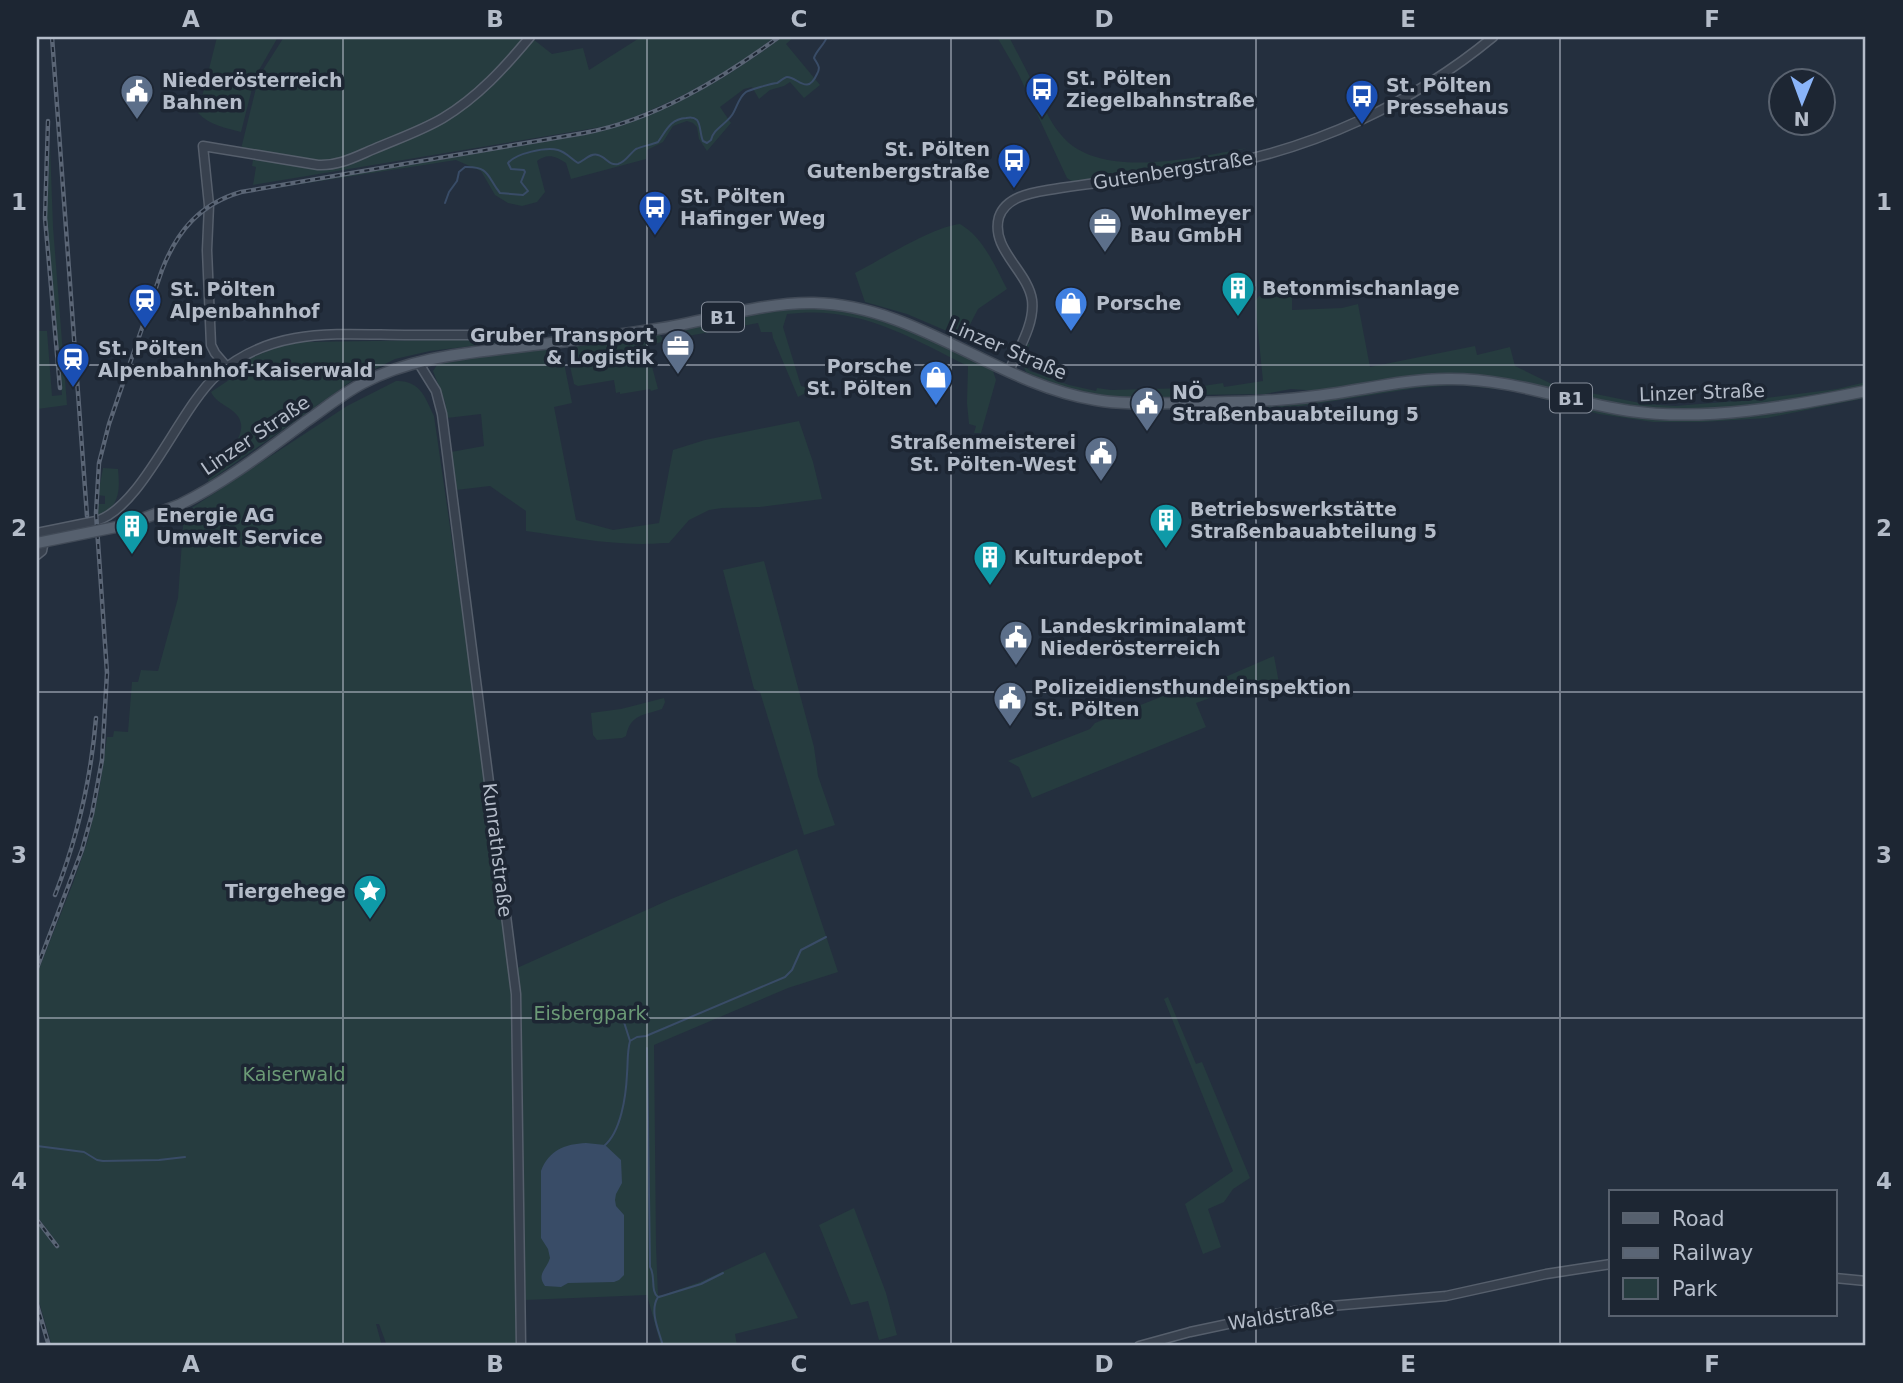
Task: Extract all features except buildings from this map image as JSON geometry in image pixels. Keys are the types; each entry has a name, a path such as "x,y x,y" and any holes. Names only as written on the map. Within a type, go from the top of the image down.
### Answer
{"main road":[{"name":"Linzer Straße","path":"37,543 126,525 180,505 266,450 345,393 386,372 418,362 474,352 666,328 802,303 854,307 892,317 1050,388 1095,400 1124,403 1296,398 1416,380 1459,379 1488,380 1529,387 1627,411 1680,414 1763,409 1866,391"}],"street":[{"path":"227,367 211,345 207,250 209,205 203,146 318,165 329,166 346,162 444,117 484,87 530,37"},
{"name":"Gutenbergstraße","path":"1009,371 1028,327 1032,308 1032,299 1026,284 999,235 998,220 1012,201 1048,190 1211,167 1292,147 1349,126 1394,103 1467,57 1493,37"},
{"path":"37,533 96,522 112,513 138,487 193,402 208,384 227,367 255,350 316,334 533,335 540,344"},
{"name":"Kunrathstraße","path":"418,362 436,391 442,414 515,984 518,1019 521,1346"},
{"path":"37,555 42,551 47,531"},
{"name":"Waldstraße","path":"1139,1346 1275,1314 1446,1296 1546,1274 1609,1264"},
{"path":"1836,1278 1866,1281"}],"green space":[{"path":"217,37 278,37 255,77 241,132 212,123 198,113"},
{"path":"284,37 526,37 481,85 452,108 420,126 337,161 318,162 241,149 257,84"},
{"path":"641,37 775,37 695,89 651,110 607,126 253,185 256,167 252,166 253,160 329,169 347,164 435,126 533,39 552,54 583,48 589,70"},
{"path":"782,37 794,37 786,44 820,85 804,98 790,82 770,90 759,99 752,87 744,89 720,107 731,123 707,151 699,139 697,127 687,121 673,126 663,142 647,150 646,159 571,179 566,163 555,157 545,157 537,161 545,192 537,202 522,206 508,203 495,195 481,171 456,160 249,192 584,135 611,128 637,120 688,97 737,69"},
{"path":"997,37 1009,37 1051,121 1062,136 1079,150 1100,158 1150,162 1247,148 1172,170 1073,182 1067,178 1018,73"},
{"path":"50,145 53,227 67,405 37,409 39,331 47,331 52,396 62,395 46,220"},
{"path":"960,224 982,244 1007,289 978,309 963,338 907,314 865,302 855,273 922,237"},
{"path":"1259,296 1292,297 1292,310 1342,308 1358,304 1370,367 1475,346 1477,355 1510,347 1515,366 1556,386 1645,404 1675,406 1837,389 1866,382 1866,388 1783,402 1698,410 1642,409 1604,403 1518,382 1454,375 1318,391 1291,389 1265,394 1130,397 1095,394 1060,385 1026,372 1021,361 1023,347 1030,343 1025,365 1030,371 1096,391 1097,388 1189,388 1223,383 1224,387 1263,381 1255,301"},
{"path":"828,307 877,317 922,335 993,371 996,380 981,433 974,433 976,426 969,424 968,366 882,325 837,314 787,314 783,327 801,386 813,389 798,397 772,332 761,332 758,323 672,339 678,330 766,311"},
{"path":"656,334 665,341 639,348 643,360 650,359 658,389 620,394 616,393 614,380 578,386 574,384 569,357 576,344"},
{"path":"506,339 506,342 430,351 395,359 353,380 208,482 210,471 235,443 241,431 236,414 218,401 211,392 241,372 242,363 250,359 280,347 304,342"},
{"path":"555,348 562,353 572,403 554,407 576,520 613,530 659,523 673,450 705,440 799,421 822,499 709,510 689,520 669,543 612,543 526,531 526,511 490,486 456,490 451,452 484,446 481,414 447,418 445,402 433,371 441,363"},
{"name":"Kaiserwald","path":"396,381 411,383 421,391 434,416 513,994 519,1346 387,1346 379,1324 376,1324 382,1346 52,1346 37,1295 37,1223 55,1247 58,1244 37,1216 37,974 87,843 99,792 107,737 113,737 114,731 128,732 132,682 138,682 141,670 158,671 178,598 184,513 347,406"},
{"path":"1458,383 1500,386 1639,416 1866,395 1866,398 1767,418 1703,422 1653,422 1599,414 1514,391 1457,385 1416,388 1302,406 1229,410 1314,401 1416,385"},
{"path":"103,468 118,469 119,484 115,503 98,516 98,504 105,504 105,496 98,495"},
{"path":"764,561 814,747 818,776 835,825 804,835 760,692 754,689 723,570"},
{"path":"1274,656 1279,683 1235,689 1196,703 1206,727 1032,798 1019,767 1008,761 1186,687 1216,681"},
{"path":"664,698 662,709 634,720 626,736 597,740 593,735 591,713 621,709"},
{"name":"Eisbergpark","path":"797,849 838,972 788,988 654,1045 658,1295 700,1282 765,1252 798,1318 735,1334 737,1346 661,1346 647,1295 525,1300 517,968 671,899"},
{"path":"1168,997 1196,1064 1202,1062 1250,1178 1233,1189 1224,1202 1208,1209 1221,1247 1203,1254 1185,1204 1233,1171 1164,999"},
{"path":"854,1208 886,1293 897,1335 879,1340 868,1301 851,1305 819,1225"}],"water":[{"path":"586,1143 605,1145 621,1160 622,1183 615,1200 616,1206 624,1215 624,1275 614,1282 545,1286 542,1275 550,1258 541,1238 541,1171 548,1158 559,1149"}],"waterway":[{"path":"445,203 459,172 465,167 484,171 500,193 523,195 528,191 521,182 525,172 511,169 508,163 517,156 531,152 558,150 578,163 595,154 612,164 618,164 636,149 658,142 676,121 689,117 697,120 703,141 707,143 732,115 746,92 777,83 787,77 802,84 810,84 819,70 814,58 827,37"},
{"path":"604,1146 615,1132 622,1113 630,1041 785,977 792,970 801,950 826,937"},
{"path":"623,1019 630,1041"},
{"path":"647,1048 650,1267 654,1291 658,1297 654,1308 663,1346"},
{"path":"37,1146 84,1152 103,1161 185,1157"},
{"path":"659,1297 701,1284 723,1273"}],"railway":[{"path":"52,37 87,516"},
{"path":"37,968 82,850 102,760 107,673 96,513 99,463 109,424 162,270 183,231 213,204 241,192 610,127 686,96 779,37"},
{"path":"48,121 45,218 60,388"},
{"path":"55,895 82,808 91,764 96,718"},
{"path":"37,1220 57,1246"},
{"path":"37,1305 49,1346"}],"place":[{"name":"St. Pölten Ziegelbahnstraße","path":"1042,119"},
{"name":"Niederösterreich Bahnen","path":"137,121"},
{"name":"St. Pölten Pressehaus","path":"1362,126"},
{"name":"St. Pölten Gutenbergstraße","path":"1014,190"},
{"name":"St. Pölten Hafinger Weg","path":"655,237"},
{"name":"Wohlmeyer Bau GmbH","path":"1105,254"},
{"name":"Betonmischanlage","path":"1238,318"},
{"name":"St. Pölten Alpenbahnhof","path":"145,330"},
{"name":"Porsche","path":"1071,333"},
{"name":"Gruber Transport & Logistik","path":"678,376"},
{"name":"St. Pölten Alpenbahnhof-Kaiserwald","path":"73,389"},
{"name":"Porsche St. Pölten","path":"936,407"},
{"name":"NÖ Straßenbauabteilung 5","path":"1147,433"},
{"name":"Straßenmeisterei St. Pölten-West","path":"1101,483"},
{"name":"Betriebswerkstätte Straßenbauabteilung 5","path":"1166,550"},
{"name":"Energie AG Umwelt Service","path":"132,556"},
{"name":"Kulturdepot","path":"990,587"},
{"name":"Landeskriminalamt Niederösterreich","path":"1016,667"},
{"name":"Polizeidiensthundeinspektion St. Pölten","path":"1010,728"},
{"name":"Tiergehege","path":"370,921"}]}
